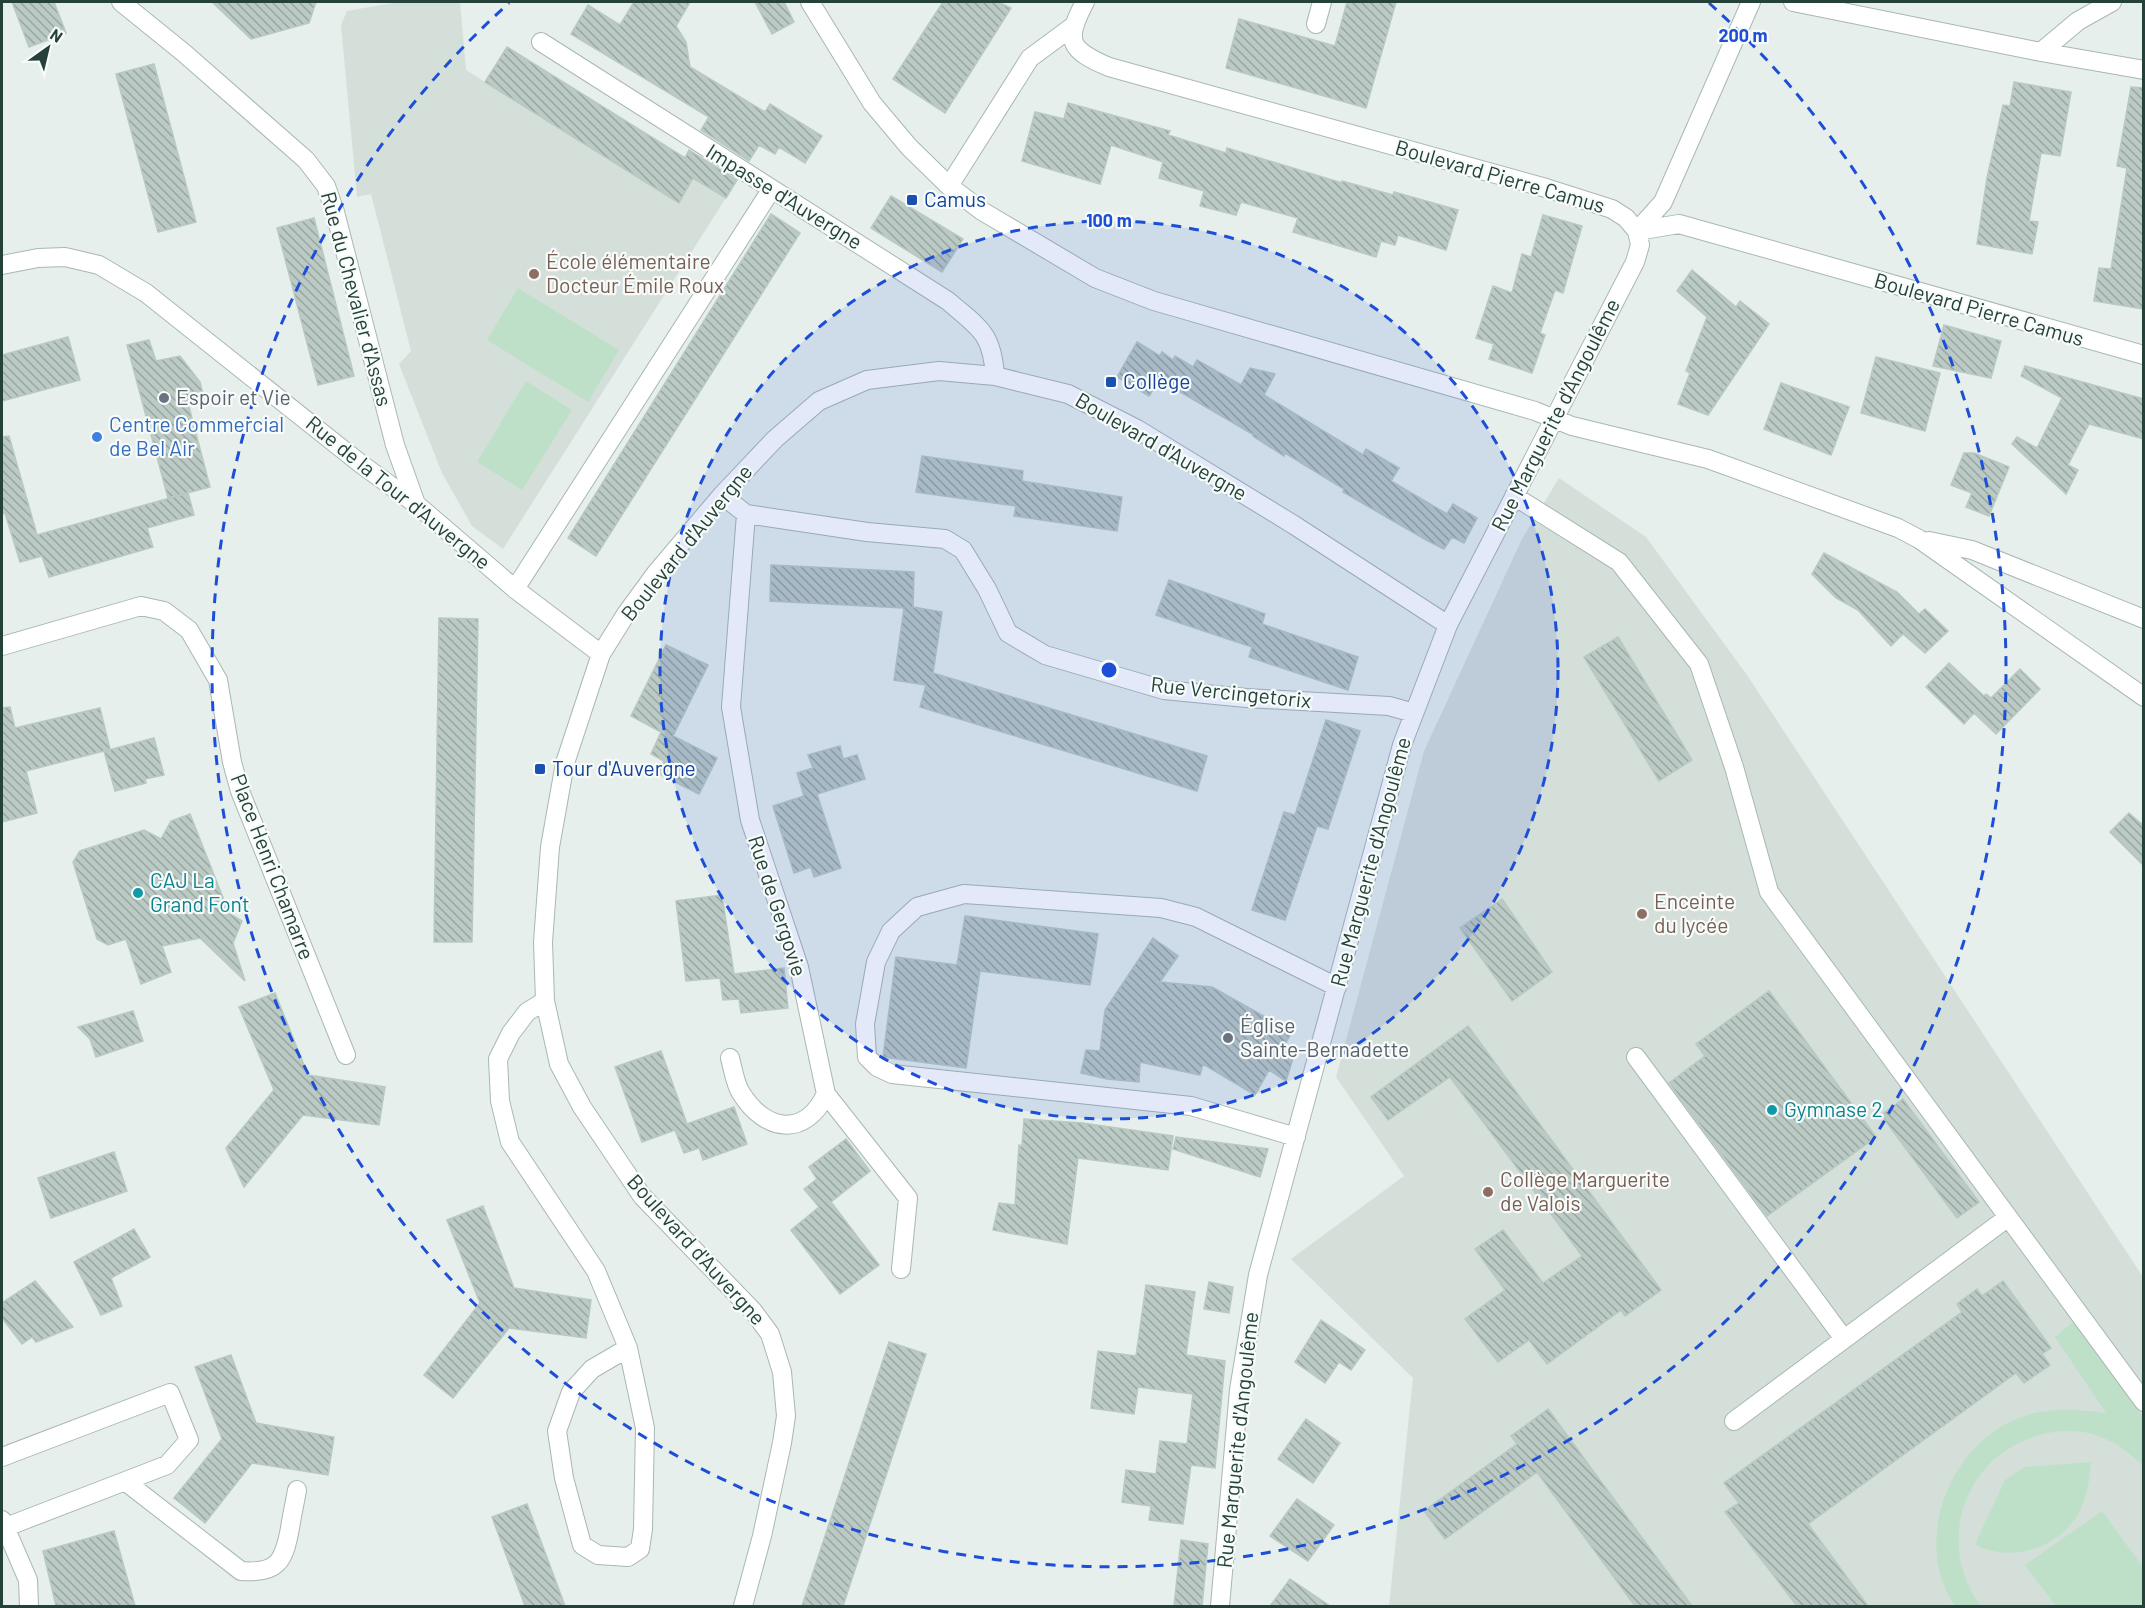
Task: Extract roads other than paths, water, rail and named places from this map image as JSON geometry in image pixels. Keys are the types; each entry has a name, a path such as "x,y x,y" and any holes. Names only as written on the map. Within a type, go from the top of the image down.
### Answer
{"street":[{"name":"Rue du Chevalier d'Assas","path":"121,2 184,52 306,160 326,186 395,445 416,504"},
{"path":"810,2 872,103 909,147 949,186 982,211 1095,278 1154,301 1554,417 1572,426 1708,459 1898,528 1918,539 2144,697"},
{"path":"949,186 1030,58 1072,27 1085,2"},
{"path":"1316,24 1323,2"},
{"path":"1637,231 1663,202 1752,2"},
{"path":"1793,2 2144,70"},
{"path":"2042,52 2078,21 2112,2"},
{"name":"Boulevard Pierre Camus","path":"1072,27 1074,43 1086,57 1109,67 1546,188 1612,209 1626,218 1637,231 1679,225 2144,355"},
{"name":"Impasse d'Auvergne","path":"541,42 948,301 984,332 993,356 994,376"},
{"path":"515,589 771,190"},
{"name":"Rue Marguerite d'Angoulême","path":"1220,1606 1241,1379 1258,1275 1402,745 1448,625 1635,262 1640,245 1637,231"},
{"name":"Rue de la Tour d'Auvergne","path":"2,265 38,258 65,257 99,265 146,293 416,504 515,589 602,654"},
{"name":"Boulevard d'Auvergne","path":"743,1606 762,1536 786,1416 782,1372 770,1334 753,1311 642,1196 582,1107 559,1064 545,1001 543,942 550,847 565,763 602,654 626,614 656,573 722,495 775,439 819,401 867,380 939,371 994,376 1068,394 1137,429 1294,525 1448,625"},
{"name":"Rue Vercingetorix","path":"722,495 746,514 867,532 945,539 963,550 987,589 1008,633 1046,655 1164,690 1246,698 1389,706 1414,713"},
{"path":"1514,496 1619,562 1700,664 1734,767 1770,892 2007,1218 2144,1401"},
{"name":"Rue de Gergovie","path":"746,514 731,706 750,820 799,967 826,1094 908,1198 901,1269"},
{"path":"1918,539 1972,550 2144,619"},
{"name":"Place Henri Chamarre","path":"2,646 141,606 164,611 189,630 218,680 232,762 240,791 346,1055"},
{"path":"1296,1137 1191,1106 892,1074 877,1067 867,1058 865,1024 876,962 891,931 916,907 964,894 1161,908 1196,918 1337,987"},
{"path":"545,1001 528,1012 511,1033 498,1059 500,1101 510,1142 596,1271 628,1348 645,1428 644,1529 640,1549 628,1557 597,1555 582,1545 564,1478 557,1431 571,1392 592,1370 628,1348"},
{"path":"1636,1057 1844,1339"},
{"path":"730,1058 741,1093 760,1115 782,1126 800,1123 819,1109 826,1094"},
{"path":"1734,1421 2007,1218"},
{"path":"2,1457 170,1393 189,1440 167,1465 126,1482 4,1523 28,1580 29,1606"},
{"path":"126,1482 241,1571 256,1572 272,1568 286,1551 297,1490"}],"place":[{"name":"Camus","path":"912,200"},
{"name":"École élémentaire Docteur Émile Roux","path":"534,274"},
{"name":"Collège","path":"1111,382"},
{"name":"Espoir et Vie","path":"164,398"},
{"name":"Centre Commercial de Bel Air","path":"97,437"},
{"name":"Tour d'Auvergne","path":"540,769"},
{"name":"CAJ La Grand Font","path":"138,893"},
{"name":"Enceinte du lycée","path":"1642,914"},
{"name":"Église Sainte-Bernadette","path":"1228,1038"},
{"name":"Gymnase 2","path":"1772,1110"},
{"name":"Collège Marguerite de Valois","path":"1488,1192"}]}
